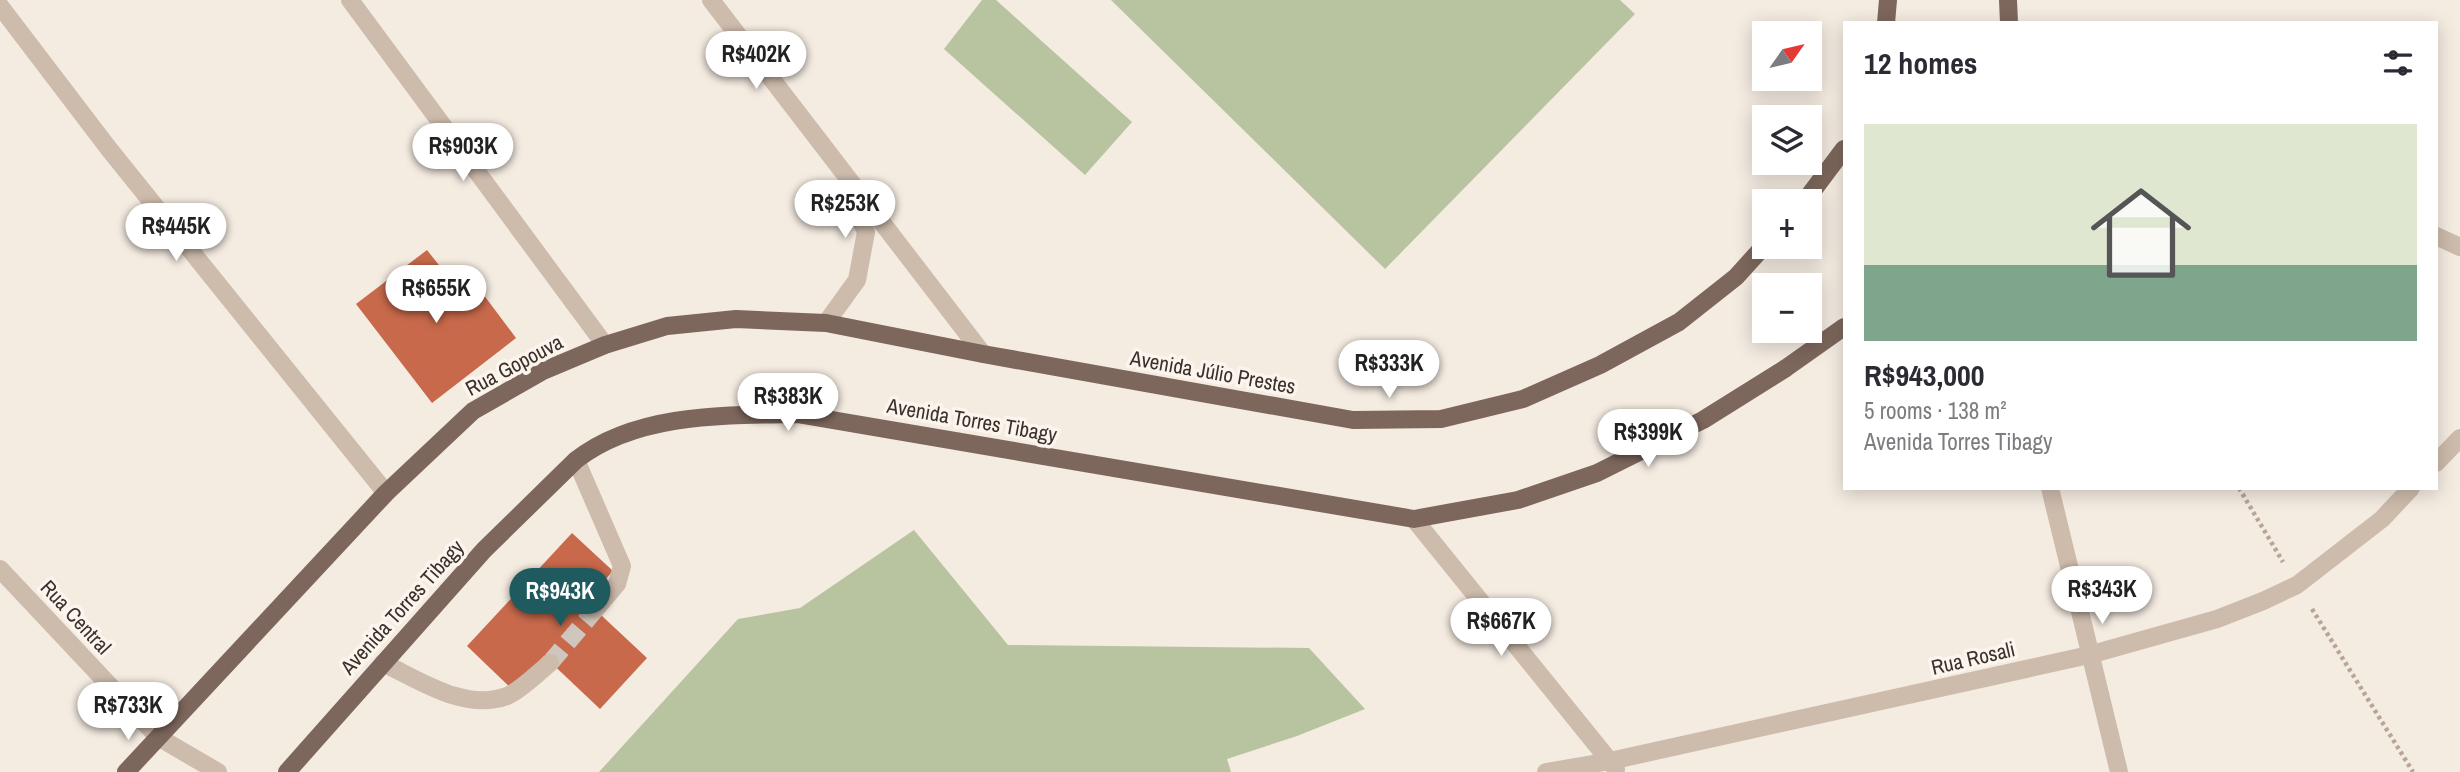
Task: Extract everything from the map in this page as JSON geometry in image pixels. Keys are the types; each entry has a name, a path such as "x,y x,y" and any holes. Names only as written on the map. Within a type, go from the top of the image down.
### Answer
{"main road":[{"path":"1886,21 1888,0"},
{"path":"2008,0 2009,21"},
{"path":"1814,189 1843,150"},
{"name":"Avenida Júlio Prestes","path":"983,354 1353,420 1441,419 1523,399 1600,365 1679,322 1736,276 1752,259"},
{"name":"Rua Gopouva","path":"126,772 386,493 473,411 542,371 605,345 667,326 736,319 827,323 983,354"},
{"path":"1414,519 1518,500 1597,472 1703,420 1786,368 1843,328"},
{"name":"Avenida Torres Tibagy","path":"287,772 484,550 576,460 589,450 633,430 711,415 797,414 1414,519"}],"street":[{"path":"350,0 605,345"},
{"path":"711,0 983,354"},
{"path":"0,6 109,149 386,493"},
{"path":"827,323 857,280 866,232 833,158"},
{"path":"2438,237 2460,247"},
{"path":"2438,461 2460,438"},
{"path":"576,460 622,566 617,584 596,610"},
{"path":"2050,490 2119,772"},
{"name":"Rua Rosali","path":"1546,772 1615,767 2089,655 2217,619 2297,585 2382,519 2410,490"},
{"path":"1414,519 1615,767"},
{"name":"Rua Central","path":"0,569 158,737 218,772"},
{"path":"383,663 457,697 477,700 508,696 551,663"}],"path":[{"path":"2240,490 2413,772"}],"green space":[{"path":"982,0 996,0 1132,122 1085,175 944,49"},
{"path":"1111,0 1620,0 1635,14 1385,269"},
{"path":"914,530 1008,645 1309,648 1365,709 1297,736 1227,759 1231,772 599,772 738,619 800,608"}],"building":[{"path":"427,250 454,284 468,274 516,338 432,403 356,304"},
{"path":"572,533 613,571 586,601 647,658 600,709 544,656 513,690 467,646"}],"tunnel":[{"path":"550,663 595,610"}]}
